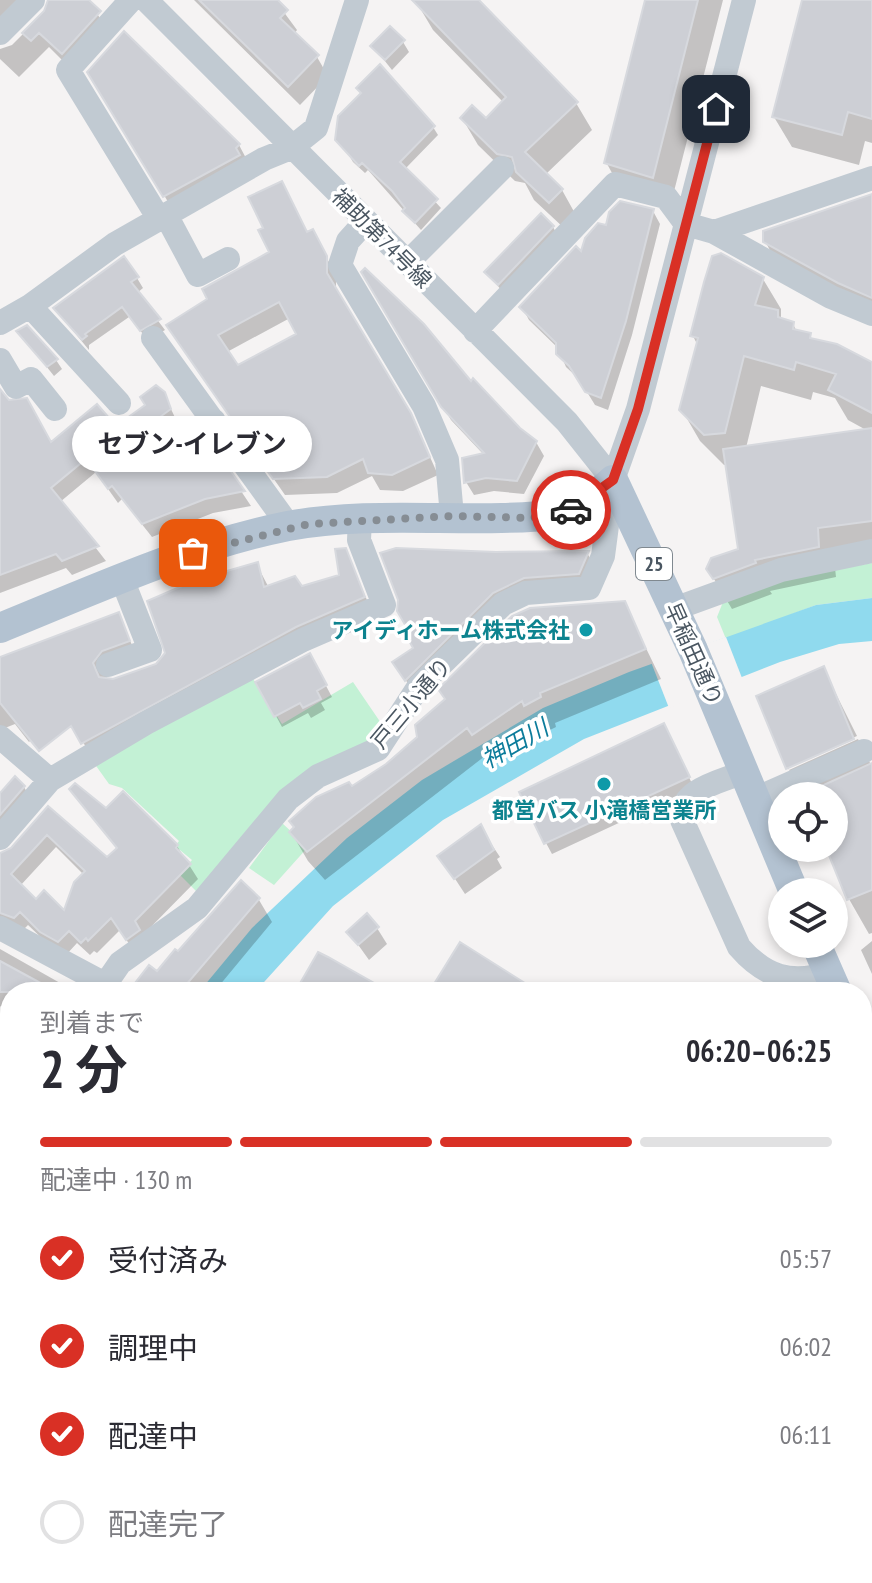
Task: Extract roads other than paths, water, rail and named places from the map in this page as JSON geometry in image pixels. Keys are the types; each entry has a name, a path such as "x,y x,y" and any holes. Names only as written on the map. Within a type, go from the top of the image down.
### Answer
{"main road":[{"path":"0,628 216,545 289,526 360,519 452,516 531,518 563,514 589,501 613,480"},
{"name":"早稲田通り","path":"613,480 693,650 788,878"},
{"path":"822,958 833,982"}],"street":[{"path":"0,33 33,0"},
{"path":"131,0 68,70 198,275 228,259"},
{"name":"補助第74号線","path":"146,0 567,422 613,480"},
{"path":"0,323 30,306 115,244 264,159 291,148 316,128 357,0"},
{"path":"613,480 638,409 744,0"},
{"path":"408,262 502,168"},
{"path":"714,232 872,178"},
{"path":"475,331 615,184 666,197 686,224 714,232 831,297 872,314"},
{"path":"366,221 348,241 340,265 424,406 447,460 452,516"},
{"path":"30,306 119,403"},
{"path":"153,338 289,526"},
{"path":"0,360 16,387 31,379 55,409"},
{"path":"193,438 214,421"},
{"name":"戸三小通り","path":"107,982 131,953 204,900 288,799 318,776 378,749 419,686 503,604 526,593 589,588 603,556 613,480"},
{"path":"0,838 50,780 146,723 303,640 384,605 359,540 360,519"},
{"path":"674,609 781,570 872,551"},
{"path":"108,665 150,650 122,579"},
{"path":"0,737 50,780"},
{"path":"833,982 773,976 752,962 739,947 682,820 681,809 688,795 751,784 864,751"},
{"path":"0,928 92,982"}],"water":[{"name":"神田川","path":"872,598 872,641 839,644 780,662 584,739 443,820 333,906 264,982 207,982 252,928 347,838 422,780 543,708 629,672 816,605"}],"place":[{"name":"セブン-イレブン","path":"193,553"},
{"name":"アイディホーム株式会社","path":"586,630"},
{"name":"都営バス 小滝橋営業所","path":"604,784"}]}
